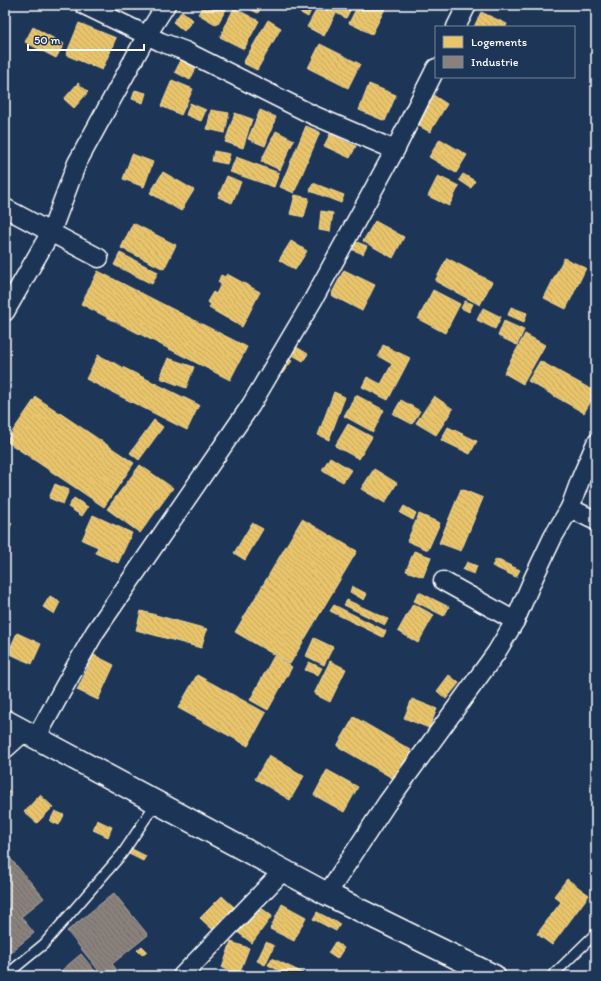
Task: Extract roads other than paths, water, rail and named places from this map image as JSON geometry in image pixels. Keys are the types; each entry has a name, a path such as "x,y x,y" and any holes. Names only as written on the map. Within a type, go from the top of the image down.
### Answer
{"highway":[{"path":"5,721 327,894 494,976"}],"street":[{"path":"84,5 185,52 313,115 395,150"},
{"path":"5,312 51,232 77,163 147,35 166,5"},
{"path":"456,26 467,5"},
{"path":"5,749 30,735 64,686 95,632 251,404 313,300 395,150 435,70"},
{"path":"5,208 100,258"},
{"path":"327,894 387,803 496,653 515,621 524,598 553,537 570,508 596,443"},
{"path":"570,508 596,521"},
{"path":"443,581 515,621"},
{"path":"182,976 284,871"}],"lane":[{"path":"6,976 44,944 122,854 156,803"},
{"path":"552,976 596,933"}]}
